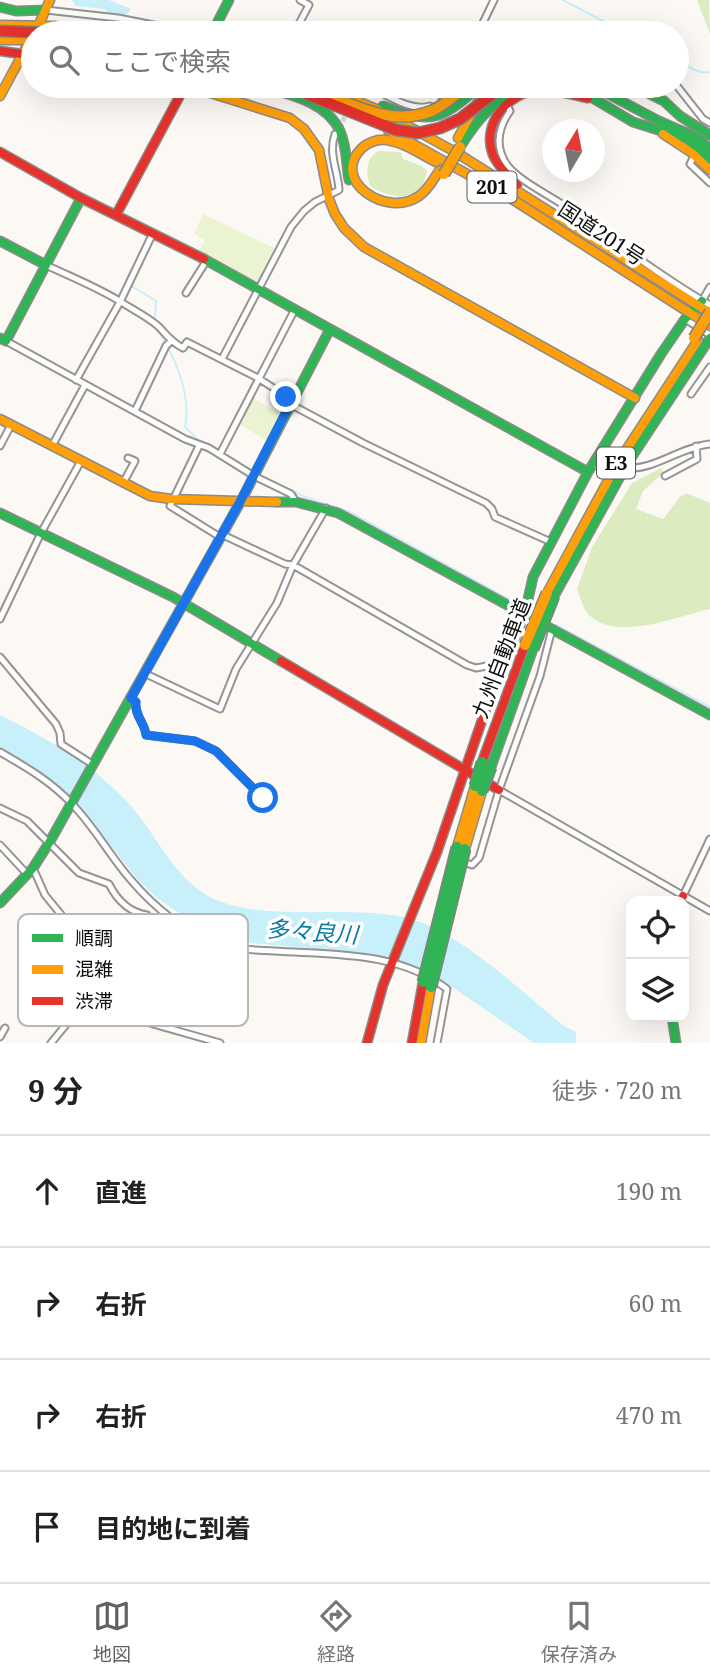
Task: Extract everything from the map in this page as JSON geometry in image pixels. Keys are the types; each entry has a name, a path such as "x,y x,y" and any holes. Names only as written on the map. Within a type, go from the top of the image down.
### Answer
{"main road":[{"path":"218,21 229,0"},
{"path":"0,7 16,11 48,5"},
{"path":"40,21 48,5"},
{"path":"0,25 21,25"},
{"path":"0,31 21,32"},
{"path":"0,40 21,41"},
{"path":"0,51 21,54"},
{"path":"0,96 21,65"},
{"path":"117,215 180,98"},
{"path":"226,98 278,114 303,126 320,148 328,196 336,216 348,233 364,247 635,398"},
{"path":"293,98 325,111 334,119 342,135 349,180 364,200 377,208 398,211 419,204 427,197 478,102 484,98"},
{"name":"国道201号","path":"312,98 402,137 697,309 710,312"},
{"path":"323,98 367,113 398,117 428,113 451,98"},
{"path":"334,98 396,130 418,133 460,119 486,98"},
{"name":"国道201号","path":"350,98 383,112 524,193 697,309 710,325"},
{"path":"364,98 424,120 450,112 466,98"},
{"path":"457,145 472,125 501,98"},
{"path":"516,98 502,108 494,119 489,142 500,168 524,193"},
{"path":"588,98 642,126 658,126 698,138 710,149"},
{"path":"612,98 658,126 710,170"},
{"path":"658,98 710,142"},
{"path":"692,125 710,135"},
{"path":"658,126 690,140 710,159"},
{"path":"442,173 422,194 403,204 392,205 381,203 362,191 353,172 357,156 370,142 391,141 527,208"},
{"path":"0,152 81,198 207,260 330,329 595,469"},
{"path":"3,340 81,198"},
{"path":"0,241 46,265"},
{"path":"368,1043 376,1004 437,852 488,698 525,613 533,577 635,398 697,309"},
{"path":"704,339 710,312"},
{"name":"九州自動車道","path":"551,595 710,325"},
{"path":"0,903 30,871 72,803 241,500 330,329"},
{"name":"九州自動車道","path":"412,1043 461,848 486,764 529,647 603,486 664,388 704,339"},
{"path":"0,419 150,496 296,502 326,508 349,518 710,715"},
{"path":"0,513 183,603 499,790"},
{"name":"九州自動車道","path":"421,1043 427,984"},
{"path":"673,1022 676,1041"}],"street":[{"path":"300,0 309,5 300,21"},
{"path":"484,21 494,0"},
{"path":"48,5 133,21"},
{"path":"393,98 422,109 435,105 443,98"},
{"path":"686,98 703,119 710,123"},
{"path":"508,107 510,111 501,123 498,140 501,153 513,171 697,309 704,339"},
{"path":"222,359 291,227 304,211 340,190 333,168 332,143 335,134"},
{"path":"692,160 690,164 710,183"},
{"path":"76,380 120,302 153,233"},
{"path":"186,293 207,260"},
{"path":"46,265 80,282 88,283 120,302 157,325 171,341 183,348 187,342 222,359 258,378 291,402 363,443 486,503 495,517 551,542"},
{"path":"697,309 710,287"},
{"path":"220,454 295,309"},
{"path":"3,340 199,446 220,454 254,476 291,494 296,502"},
{"path":"135,411 166,346 171,341"},
{"path":"691,394 710,367"},
{"path":"52,446 85,385"},
{"path":"0,446 10,425"},
{"path":"199,446 170,506 221,536 293,565 467,665 475,668 503,663"},
{"path":"665,476 697,459 696,446"},
{"path":"633,468 696,446 710,447"},
{"path":"123,483 135,461 128,458"},
{"path":"0,619 41,533 81,461"},
{"path":"144,673 220,709 236,669 277,603 293,565 326,508"},
{"path":"437,852 472,864 480,859 499,790 540,676 552,629"},
{"path":"0,657 56,724 61,744 92,764"},
{"path":"131,698 136,702 135,709 145,726 146,735 195,741 216,751 263,798"},
{"path":"0,752 41,777 72,803 131,880 167,914"},
{"path":"499,790 676,896"},
{"path":"0,808 27,821 79,873 109,884 117,899 142,914"},
{"path":"682,896 710,839"},
{"path":"0,845 30,871 61,914"},
{"path":"689,902 710,911"},
{"path":"248,949 392,960 420,972 447,989 437,1043"},
{"path":"51,1043 65,1026"},
{"path":"159,1026 220,1043"},
{"path":"0,1037 5,1028"}],"green space":[{"path":"697,0 709,0 710,34"},
{"path":"378,151 401,152 403,159 422,166 427,171 419,189 412,194 396,196 370,186 368,167 371,158"},
{"path":"203,214 274,248 257,284 199,251 205,240 194,234"},
{"path":"251,397 282,415 268,442 237,422"},
{"path":"661,468 663,473 643,491 636,509 663,519 686,493 710,503 710,609 647,625 614,626 600,622 586,612 577,589 592,547 632,483"}],"water":[{"path":"72,0 109,0 131,9 126,15 107,13 105,9 76,6"},
{"name":"多々良川","path":"0,715 85,764 130,805 188,881 214,899 257,910 357,912 403,917 444,933 487,962 564,1026 576,1032 576,1043 534,1043 442,980 420,969 373,954 248,943 248,914 181,914 158,899 138,880 67,794 22,761 0,749"}],"waterway":[{"path":"563,0 603,21"},
{"path":"689,67 697,71 710,72"},
{"path":"130,285 156,301 155,320"},
{"path":"155,326 168,348 183,387 186,401 185,427 200,442"},
{"path":"110,395 166,426"},
{"path":"212,447 253,471"},
{"path":"257,474 305,497 348,511 516,603"},
{"path":"556,625 710,707"}],"tunnel":[{"path":"339,128 349,109"}],"traffic: fast":[{"path":"218,21 229,0"},
{"path":"0,7 16,11 46,10"},
{"path":"299,98 326,112 334,121 344,143 349,180"},
{"path":"383,106 425,117 445,112 465,98"},
{"path":"460,147 488,111 504,98"},
{"path":"593,98 633,122 690,140"},
{"path":"616,98 698,138 710,149"},
{"path":"658,98 710,135"},
{"path":"686,138 710,159"},
{"path":"0,338 6,341 81,198"},
{"path":"0,241 46,265"},
{"path":"204,259 588,472"},
{"path":"492,691 525,613 533,577 588,472 661,354 685,319 702,301"},
{"path":"0,903 33,868 49,843 241,501 330,329"},
{"path":"554,596 627,464 710,338"},
{"path":"277,502 296,502 338,513 710,715"},
{"path":"0,513 173,597 281,661"},
{"path":"533,649 554,596"},
{"path":"491,767 533,649"},
{"path":"475,786 482,762"},
{"path":"482,791 491,767"},
{"path":"423,982 457,847"},
{"path":"431,987 465,849"},
{"path":"673,1022 676,1043"}],"traffic: slow":[{"path":"40,21 50,0"},
{"path":"0,25 21,25"},
{"path":"0,40 21,40"},
{"path":"0,96 21,57"},
{"path":"226,98 290,118 304,129 319,150 329,199 335,214 344,228 364,247 635,398"},
{"path":"335,98 383,115 399,116 431,111 451,98"},
{"path":"350,98 381,111 457,153 710,313"},
{"path":"458,138 482,98"},
{"path":"388,130 512,199 710,326"},
{"path":"663,134 692,153 710,170"},
{"path":"436,162 400,144 380,140 362,148 354,160 352,172 366,193 392,203 406,202 419,196 439,171"},
{"path":"444,174 460,147"},
{"path":"694,338 710,312"},
{"path":"547,593 617,464 698,340"},
{"path":"0,419 150,496 277,502"},
{"path":"525,645 547,593"},
{"path":"457,847 475,786"},
{"path":"465,849 482,791"},
{"path":"421,1043 431,987"}],"traffic: jam":[{"path":"0,31 21,32"},
{"path":"0,51 21,54"},
{"path":"116,215 179,98"},
{"path":"317,98 396,130 418,133 440,128 460,119 487,98"},
{"path":"516,98 494,121 490,143 498,163 517,185"},
{"path":"0,152 81,198 204,259"},
{"path":"482,762 525,645"},
{"path":"281,661 499,790"},
{"path":"367,1043 383,985 437,852 492,691"},
{"path":"412,1043 423,982"}],"route":[{"path":"263,798 216,751 195,741 146,735 145,726 135,709 136,702 131,698 254,476 292,400 286,397"}]}
